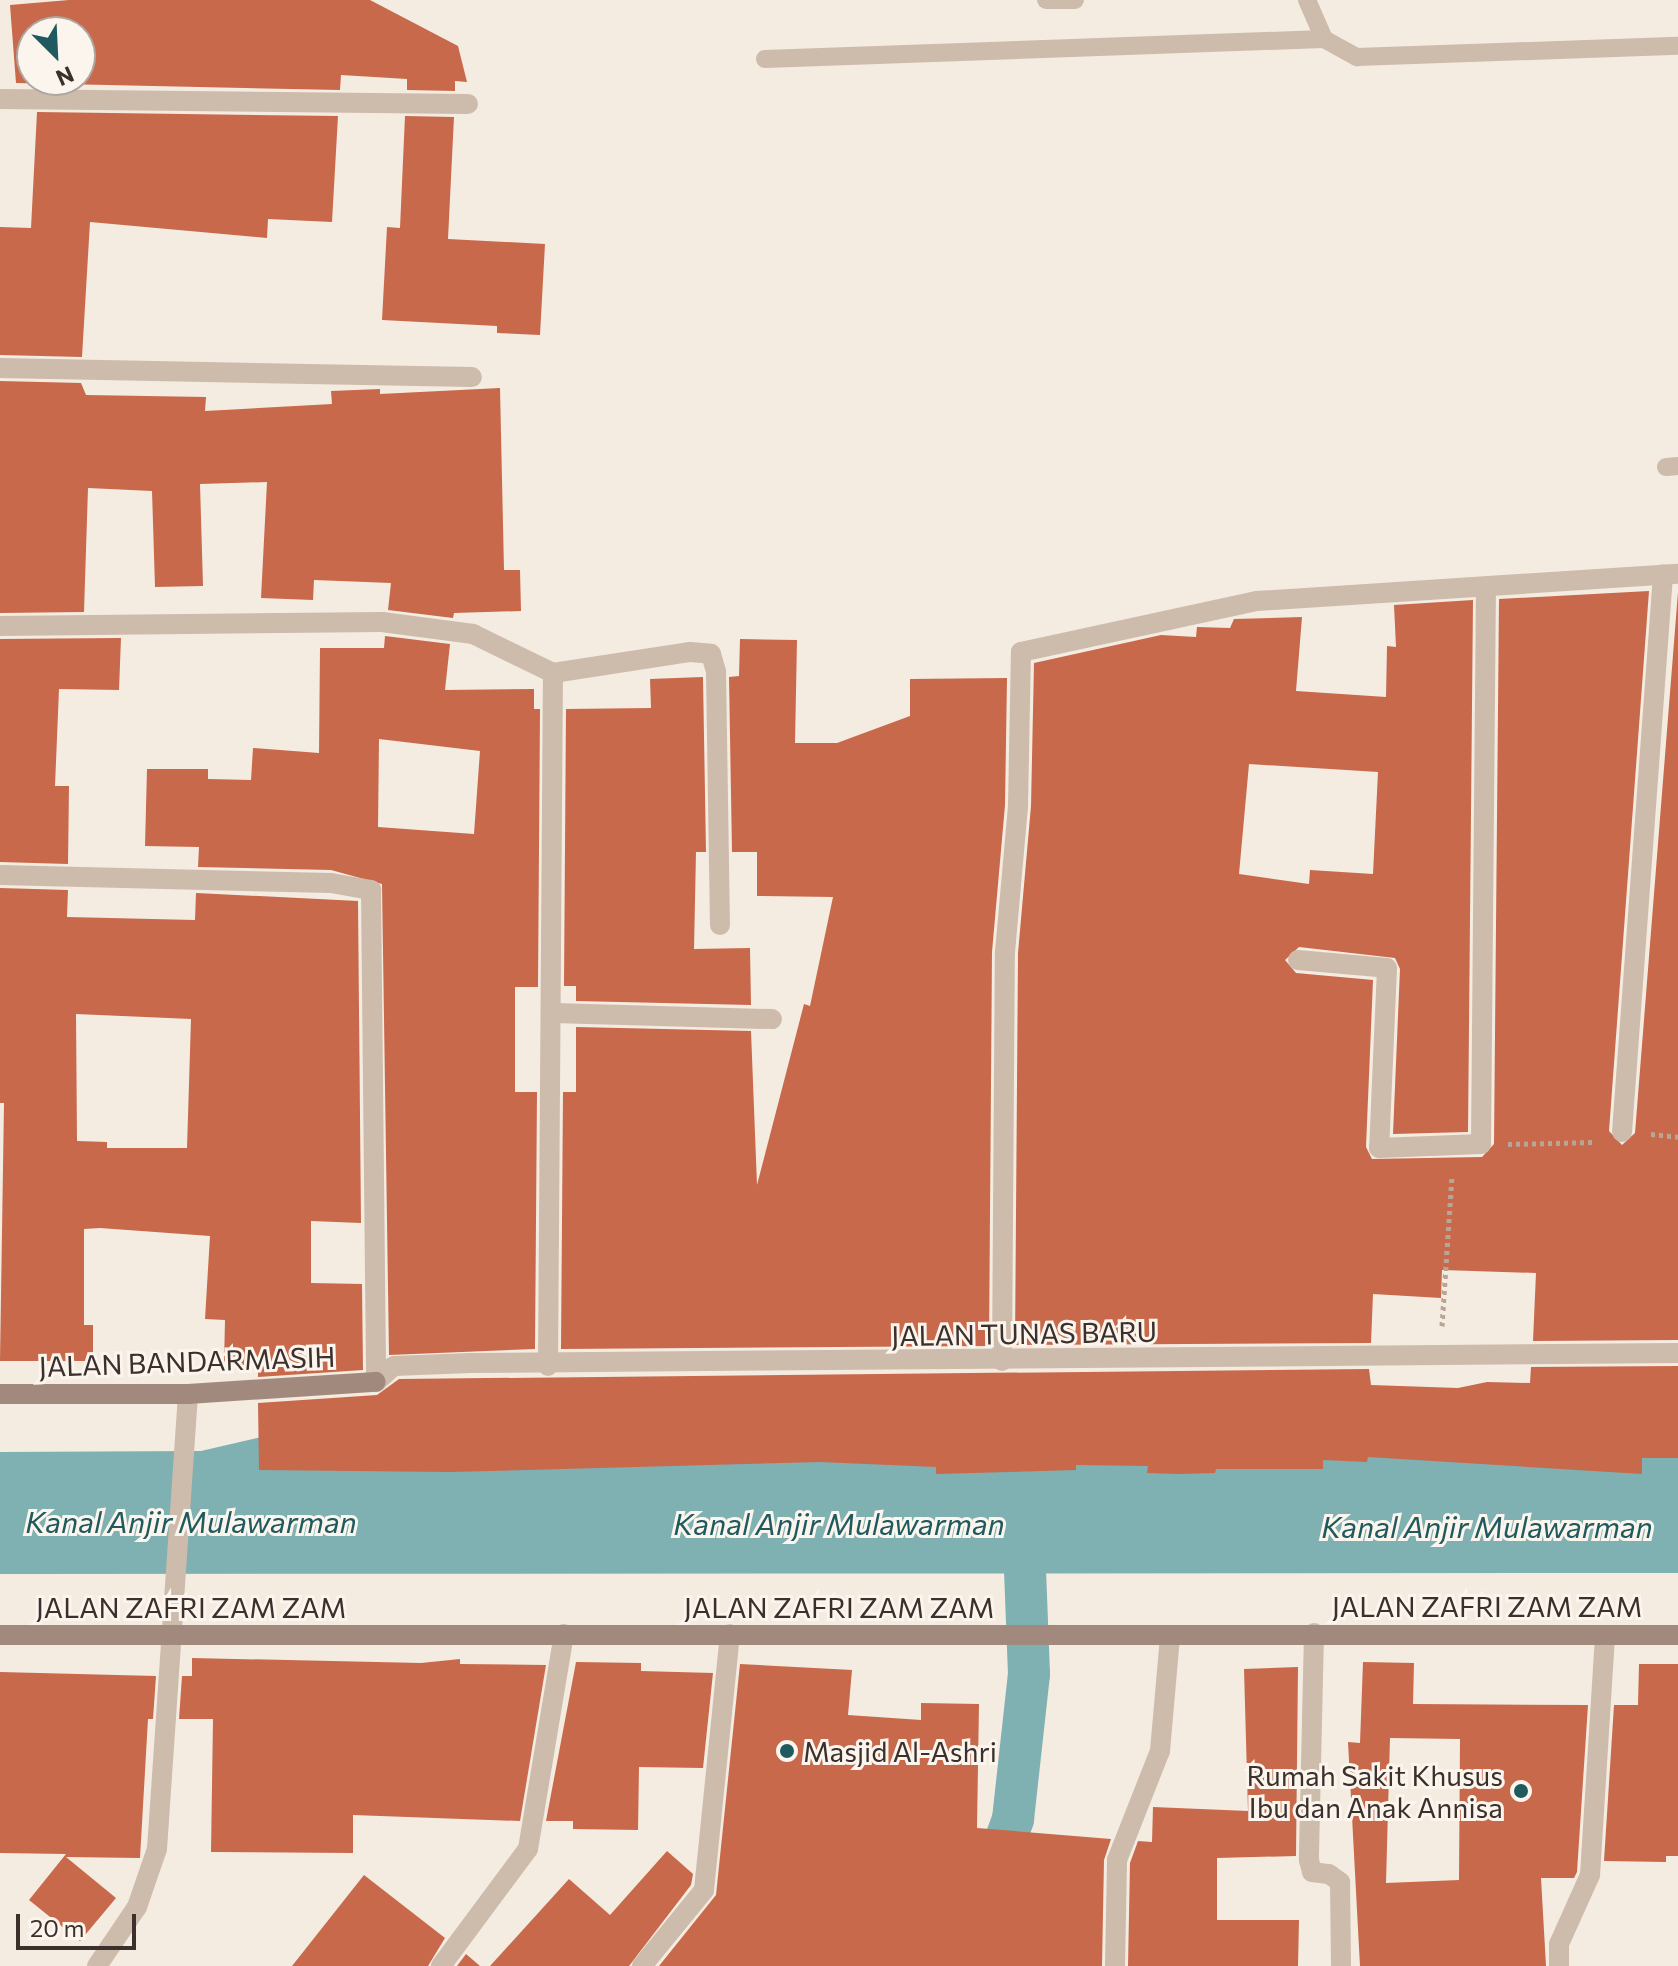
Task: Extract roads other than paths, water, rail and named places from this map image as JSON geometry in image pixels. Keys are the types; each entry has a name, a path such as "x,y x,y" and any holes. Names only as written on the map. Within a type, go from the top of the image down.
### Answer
{"main road":[{"name":"JALAN BANDARMASIH","path":"0,1394 188,1394 376,1382"},
{"name":"JALAN ZAFRI ZAM ZAM","path":"0,1635 1678,1635"}],"street":[{"path":"0,99 468,104"},
{"path":"0,368 472,377"},
{"path":"1002,1361 1005,952 1018,806 1021,652 1257,601 1670,574 1622,1132"},
{"path":"1298,960 1387,968 1379,1148 1481,1144 1486,587"},
{"path":"0,626 382,622 473,634 553,673 690,652 711,654 716,672 720,925"},
{"path":"548,1366 553,1013 553,673"},
{"path":"0,875 331,883 371,890 376,1382"},
{"path":"553,1013 772,1019"},
{"name":"JALAN TUNAS BARU","path":"376,1382 394,1366 1678,1353"},
{"path":"97,1966 137,1907 152,1873 188,1394"},
{"path":"1314,1633 1309,1860 1312,1872 1329,1874 1340,1882 1341,1966"},
{"path":"441,1966 528,1849 564,1634"},
{"path":"642,1966 704,1890 730,1634"},
{"path":"1559,1966 1559,1944 1590,1875 1605,1635"},
{"path":"1115,1966 1117,1860 1160,1751 1170,1637"}],"lane":[{"path":"1046,0 1075,0"},
{"path":"1307,0 1324,39"},
{"path":"765,59 1324,39 1357,57 1678,46"}],"water":[{"name":"Kanal Anjir Mulawarman","path":"405,1404 1678,1405 1678,1573 0,1574 0,1452 201,1451"}],"waterway":[{"path":"959,1966 1013,1819 1029,1674 1023,1520"}],"place":[{"name":"Masjid Al-Ashri","path":"787,1751"},
{"name":"Rumah Sakit Khusus Ibu dan Anak Annisa","path":"1521,1791"}]}
